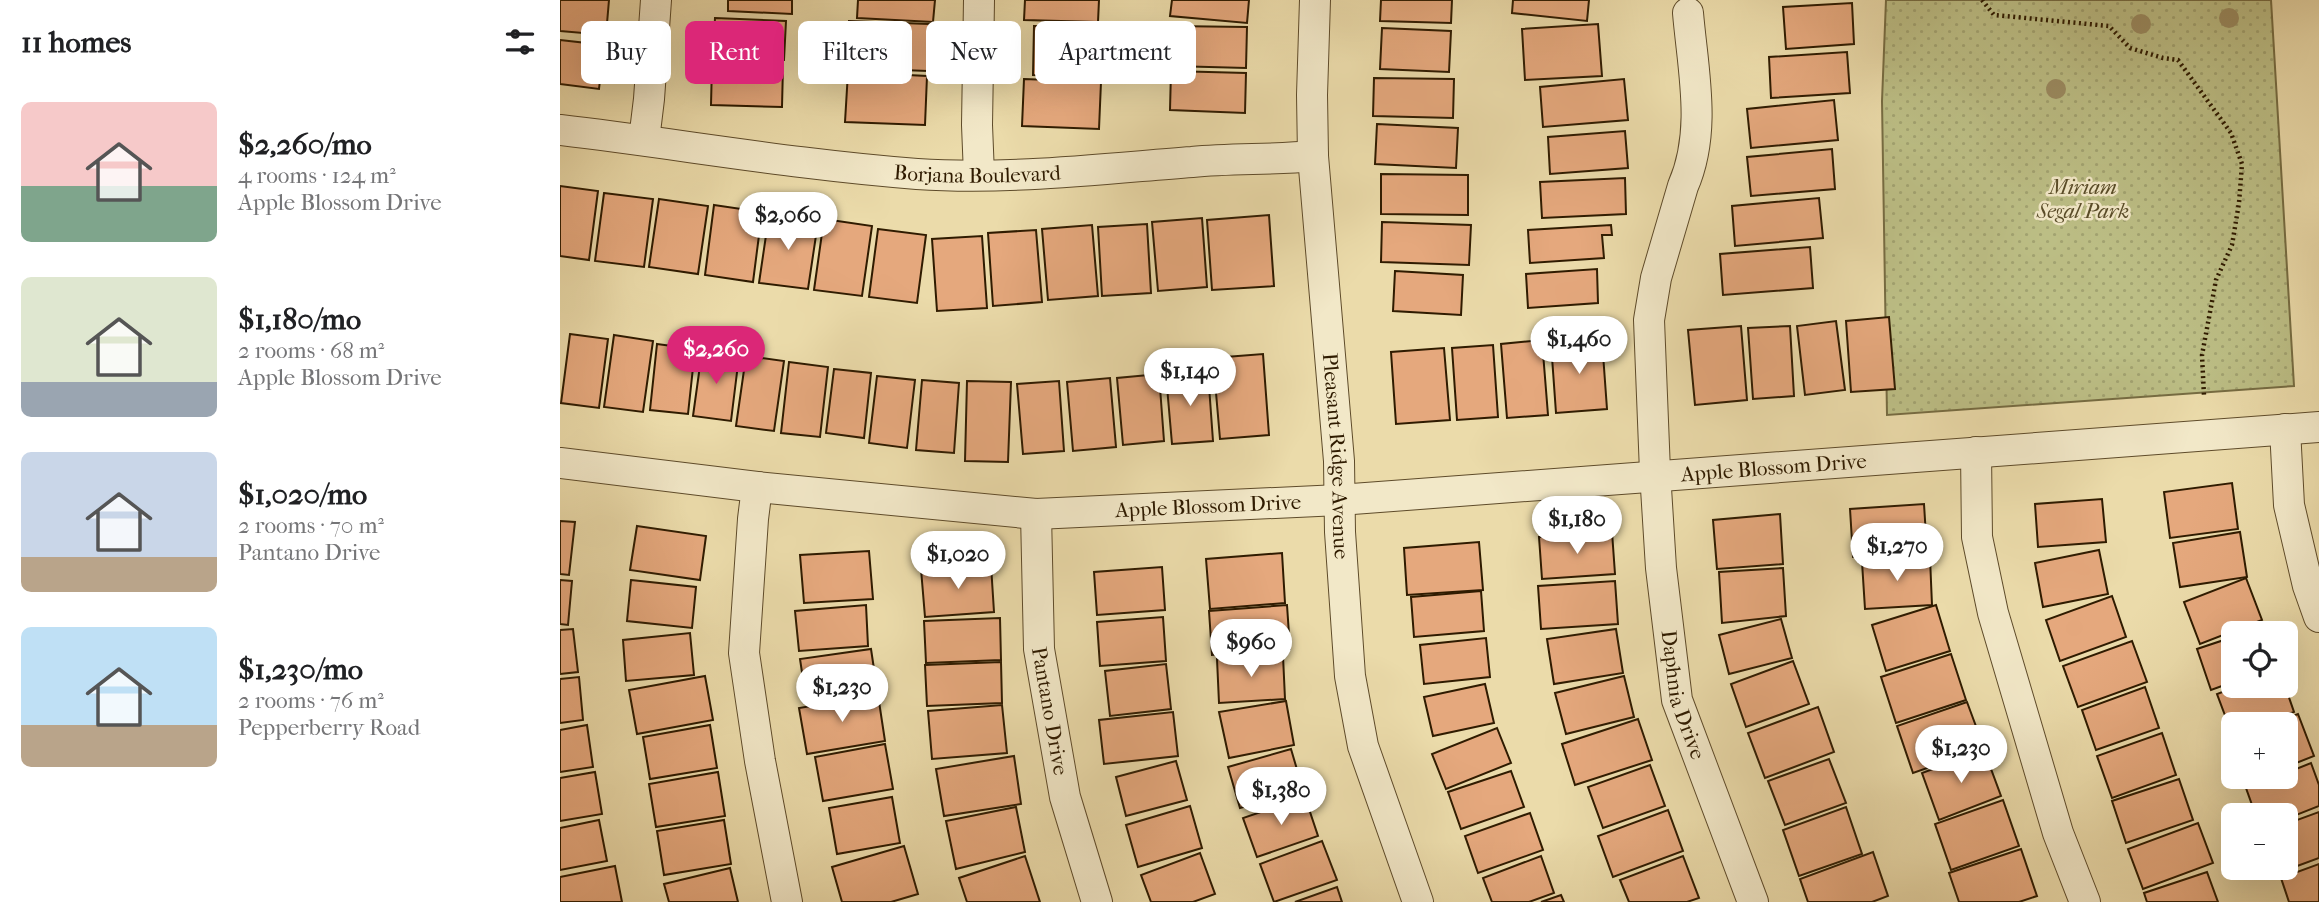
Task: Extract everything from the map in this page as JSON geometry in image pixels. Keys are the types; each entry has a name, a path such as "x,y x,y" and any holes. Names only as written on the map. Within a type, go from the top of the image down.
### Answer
{"street":[{"path":"644,140 656,0"},
{"path":"979,0 979,175"},
{"name":"Pleasant Ridge Avenue","path":"1315,0 1313,156 1339,461 1350,676 1363,746 1418,902"},
{"name":"Daphnia Drive","path":"1688,13 1698,127 1693,158 1652,299 1649,341 1662,579 1677,700 1753,902"},
{"name":"Borjana Boulevard","path":"560,130 918,174 1031,174 1313,156"},
{"name":"Apple Blossom Drive","path":"560,463 757,487 1036,514 1339,500 2319,426"},
{"path":"2285,429 2289,505 2308,586 2319,617"},
{"path":"1976,452 1977,537 1993,613 2058,832 2085,902"},
{"path":"757,487 744,653 760,761 787,902"},
{"name":"Pantano Drive","path":"1036,514 1040,649 1065,797 1097,902"}],"path":[{"path":"1982,0 1994,15 2109,26 2130,48 2178,60 2231,133 2242,164 2239,203 2232,245 2216,280 2202,355 2204,396"}],"green space":[{"name":"Miriam Segal Park","path":"1886,0 2271,0 2294,386 1887,415 1882,101"}],"building":[{"path":"560,0 609,0 607,21 581,21 581,33 560,31"},
{"path":"728,0 792,0 792,14 728,11"},
{"path":"858,0 935,0 933,21 857,18"},
{"path":"1025,0 1099,0 1098,21 1024,20"},
{"path":"1172,0 1249,0 1247,23 1170,16"},
{"path":"1381,0 1452,0 1451,23 1380,21"},
{"path":"1513,0 1589,0 1587,21 1512,13"},
{"path":"1852,3 1854,44 1786,49 1783,7"},
{"path":"715,18 786,21 784,60 784,21 715,21"},
{"path":"912,23 926,24 926,71 912,70"},
{"path":"1598,24 1602,76 1525,80 1522,29"},
{"path":"1034,26 1035,26 1035,75"},
{"path":"1196,26 1247,27 1246,68 1196,67"},
{"path":"1382,28 1451,31 1449,72 1380,69"},
{"path":"560,40 581,42 581,84 600,84 599,89 560,84"},
{"path":"1847,52 1850,93 1771,98 1769,57"},
{"path":"1196,72 1246,73 1245,113 1170,110 1171,84 1196,84"},
{"path":"912,75 926,76 925,125 845,122 847,84 912,84"},
{"path":"1374,78 1454,79 1453,118 1373,116"},
{"path":"1024,79 1035,79 1035,84 1101,84 1099,129 1022,126"},
{"path":"1624,79 1628,120 1543,127 1540,87"},
{"path":"712,84 783,84 782,107 711,105"},
{"path":"1834,100 1838,140 1751,148 1747,109"},
{"path":"1377,124 1458,128 1456,168 1375,164"},
{"path":"1625,131 1628,168 1550,174 1548,137"},
{"path":"1832,149 1835,189 1751,196 1747,157"},
{"path":"1381,174 1468,175 1468,215 1381,214"},
{"path":"1625,178 1626,214 1542,218 1540,182"},
{"path":"560,186 598,191 589,260 560,256"},
{"path":"604,193 653,199 644,267 595,261"},
{"path":"1819,198 1823,238 1735,246 1732,206"},
{"path":"659,199 708,206 698,274 649,267"},
{"path":"714,205 762,212 753,282 705,275"},
{"path":"769,215 818,222 808,289 759,283"},
{"path":"1269,215 1274,286 1212,290 1207,220"},
{"path":"1202,218 1207,287 1158,291 1152,222"},
{"path":"824,219 872,226 862,296 814,290"},
{"path":"1382,222 1471,225 1469,265 1381,262"},
{"path":"1147,224 1151,293 1102,296 1098,227"},
{"path":"1092,225 1098,296 1048,300 1042,229"},
{"path":"1611,225 1612,235 1602,235 1604,258 1530,263 1528,230"},
{"path":"878,229 926,235 917,303 869,297"},
{"path":"1036,230 1042,302 993,306 988,233"},
{"path":"982,236 987,308 937,311 932,239"},
{"path":"1810,247 1813,288 1723,295 1720,254"},
{"path":"1597,269 1598,303 1528,308 1526,274"},
{"path":"1395,271 1463,275 1461,315 1393,311"},
{"path":"1889,317 1895,389 1851,392 1846,321"},
{"path":"1836,321 1845,390 1805,395 1797,326"},
{"path":"1741,326 1747,400 1695,405 1688,330"},
{"path":"1790,326 1794,396 1753,399 1748,328"},
{"path":"570,334 608,339 599,408 561,403"},
{"path":"614,335 653,341 643,412 604,407"},
{"path":"1542,340 1548,415 1507,418 1501,344"},
{"path":"1602,340 1607,409 1556,413 1551,343"},
{"path":"657,344 695,349 688,414 650,410"},
{"path":"1493,345 1498,417 1457,420 1452,348"},
{"path":"1444,348 1450,420 1396,424 1391,352"},
{"path":"702,351 739,356 731,421 693,416"},
{"path":"1263,354 1269,435 1220,439 1213,358"},
{"path":"746,356 784,361 774,431 736,426"},
{"path":"789,362 828,367 820,437 781,433"},
{"path":"834,369 871,373 864,438 826,433"},
{"path":"1208,372 1213,441 1172,444 1166,375"},
{"path":"1159,374 1164,441 1123,445 1117,378"},
{"path":"877,376 915,380 907,448 869,443"},
{"path":"1110,378 1116,447 1073,451 1067,382"},
{"path":"922,380 959,383 954,453 916,450"},
{"path":"967,381 1011,382 1008,462 965,461"},
{"path":"1059,381 1064,451 1023,454 1017,384"},
{"path":"2232,483 2238,529 2170,538 2164,492"},
{"path":"2102,499 2106,542 2038,547 2035,504"},
{"path":"1924,504 1927,552 1853,557 1850,509"},
{"path":"1780,514 1783,564 1717,569 1713,520"},
{"path":"560,521 575,522 569,575 560,574"},
{"path":"637,526 706,536 700,580 630,570"},
{"path":"1612,532 1615,574 1542,579 1539,537"},
{"path":"2240,532 2247,577 2180,587 2173,543"},
{"path":"1479,542 1483,590 1407,595 1404,548"},
{"path":"2099,550 2108,594 2043,607 2035,563"},
{"path":"869,551 873,599 804,603 800,555"},
{"path":"1282,553 1285,603 1210,609 1206,559"},
{"path":"1930,558 1932,605 1865,609 1862,562"},
{"path":"991,565 994,612 925,617 921,569"},
{"path":"1162,567 1165,610 1097,615 1094,572"},
{"path":"1783,568 1786,616 1722,623 1719,572"},
{"path":"2246,578 2262,620 2221,621 2221,636 2200,644 2184,602"},
{"path":"560,580 572,581 568,625 560,624"},
{"path":"631,580 696,587 692,628 627,621"},
{"path":"1615,581 1618,624 1541,629 1538,586"},
{"path":"1481,591 1484,631 1414,637 1411,597"},
{"path":"2112,596 2126,637 2060,661 2046,620"},
{"path":"866,605 868,646 799,651 795,611"},
{"path":"1287,605 1290,649 1212,655 1209,611"},
{"path":"1936,605 1950,651 1886,671 1872,625"},
{"path":"1163,617 1166,661 1100,666 1097,622"},
{"path":"1000,618 1001,660 926,663 924,621"},
{"path":"1781,619 1792,658 1729,674 1719,635"},
{"path":"573,629 578,672 560,674 560,630"},
{"path":"1616,629 1623,673 1554,684 1547,639"},
{"path":"690,633 694,675 626,681 623,640"},
{"path":"1486,638 1490,677 1424,684 1420,645"},
{"path":"2132,641 2147,682 2078,707 2063,666"},
{"path":"2221,641 2221,686 2211,690 2197,649"},
{"path":"871,649 877,689 806,699 800,659"},
{"path":"1951,654 1966,700 1896,723 1881,677"},
{"path":"1283,656 1285,699 1219,703 1217,659"},
{"path":"1793,661 1809,704 1746,727 1731,684"},
{"path":"1001,662 1002,703 927,706 925,665"},
{"path":"1166,664 1171,709 1110,716 1105,671"},
{"path":"705,676 713,720 637,734 629,690"},
{"path":"1624,676 1634,717 1566,734 1555,693"},
{"path":"579,677 583,720 560,723 560,679"},
{"path":"1485,684 1494,723 1433,736 1424,697"},
{"path":"2145,687 2159,728 2096,750 2082,710"},
{"path":"2221,692 2221,698 2289,698 2294,712 2224,712 2217,694"},
{"path":"878,695 885,741 807,754 799,708"},
{"path":"1286,701 1294,745 1229,758 1219,712"},
{"path":"1967,702 1984,748 1913,773 1897,726"},
{"path":"1002,705 1007,753 932,759 928,711"},
{"path":"1818,707 1834,752 1765,778 1748,733"},
{"path":"1173,712 1178,756 1104,764 1099,720"},
{"path":"2298,714 2314,756 2298,762"},
{"path":"1638,719 1652,760 1575,785 1562,744"},
{"path":"587,725 593,767 560,772 560,730"},
{"path":"710,725 717,768 650,779 643,737"},
{"path":"1497,728 1511,763 1446,789 1432,754"},
{"path":"2162,733 2176,775 2112,798 2097,756"},
{"path":"885,744 893,789 823,801 815,757"},
{"path":"1291,749 1303,790 1240,808 1228,767"},
{"path":"1984,750 2001,796 1939,820 1922,773"},
{"path":"1014,756 1021,804 944,816 936,769"},
{"path":"1829,759 1846,803 1785,825 1768,781"},
{"path":"1176,761 1187,800 1126,816 1116,777"},
{"path":"2311,763 2319,785 2319,806 2298,814 2298,803 2251,803 2246,789 2298,789 2298,768"},
{"path":"1650,765 1665,806 1603,828 1588,787"},
{"path":"1511,771 1524,807 1461,829 1448,792"},
{"path":"595,772 602,814 560,821 560,778"},
{"path":"718,772 725,816 656,827 649,784"},
{"path":"2179,779 2193,820 2126,843 2112,801"},
{"path":"892,797 900,843 837,854 829,808"},
{"path":"1305,797 1318,836 1257,857 1243,818"},
{"path":"2003,800 2019,846 1951,870 1935,824"},
{"path":"1190,806 1202,848 1138,867 1126,825"},
{"path":"1016,807 1025,852 956,869 946,821"},
{"path":"1846,807 1862,854 1799,876 1783,830"},
{"path":"1668,810 1683,851 1613,877 1598,836"},
{"path":"2319,812 2319,858 2298,866 2298,820"},
{"path":"1530,813 1543,850 1478,873 1465,836"},
{"path":"599,820 607,861 560,870 560,828"},
{"path":"724,820 731,864 664,875 657,831"},
{"path":"2198,823 2213,863 2143,889 2128,849"},
{"path":"1322,841 1337,880 1274,902 1260,864"},
{"path":"904,846 918,894 891,902 842,902 832,867"},
{"path":"2021,849 2037,896 2019,902 1959,902 1949,873"},
{"path":"1873,852 1888,896 1872,902 1808,902 1800,879"},
{"path":"1200,853 1215,894 1193,902 1151,902 1141,875"},
{"path":"1025,856 1040,902 967,902 959,878"},
{"path":"1541,856 1554,893 1529,902 1492,902 1483,878"},
{"path":"1683,856 1699,898 1687,902 1629,902 1620,880"},
{"path":"2319,864 2319,902 2289,902 2282,880 2298,880 2298,872"},
{"path":"615,866 622,902 560,902 560,877"},
{"path":"730,868 738,902 669,902 664,884"},
{"path":"2207,872 2218,902 2147,902 2144,893"},
{"path":"1337,887 1342,902 1295,902"},
{"path":"1561,895 1564,902 1541,902"}]}
